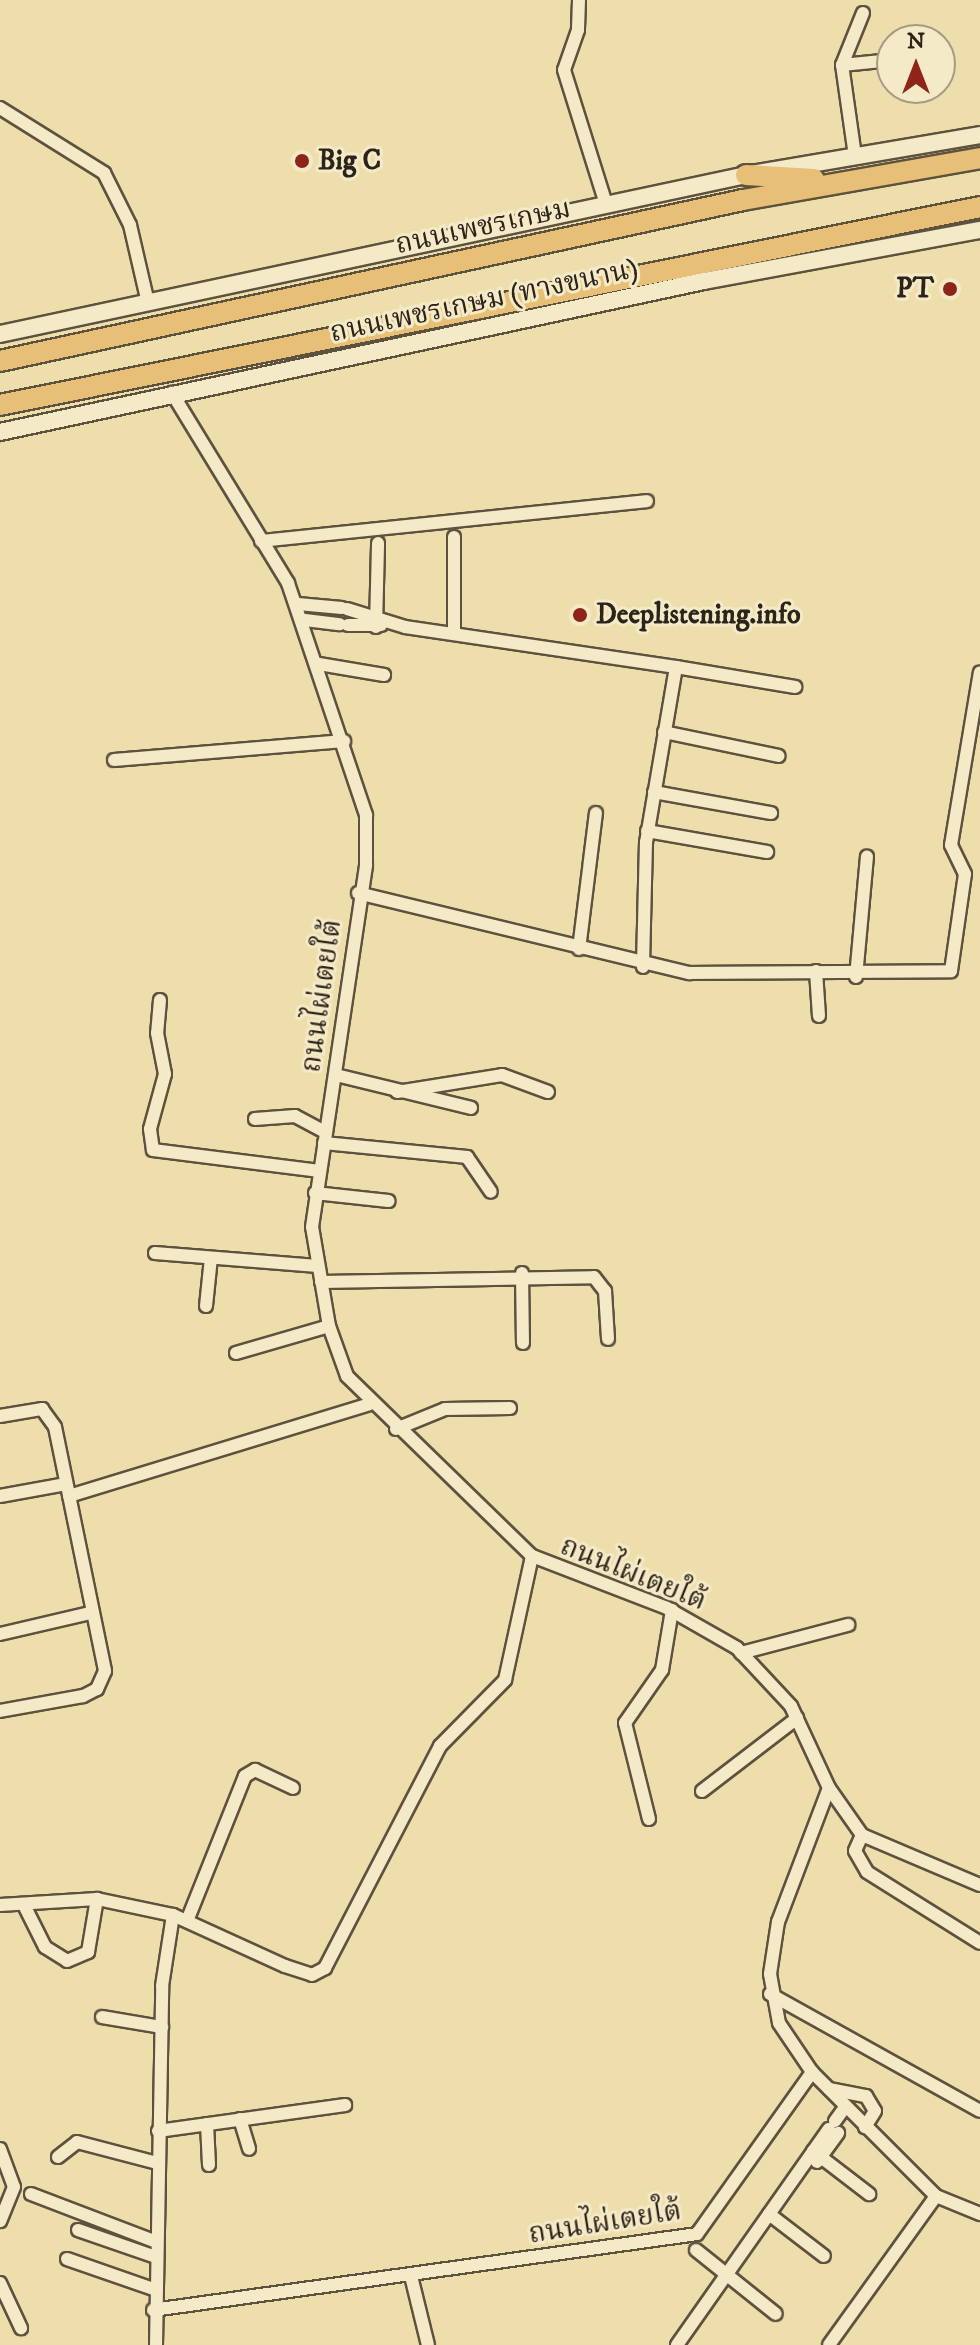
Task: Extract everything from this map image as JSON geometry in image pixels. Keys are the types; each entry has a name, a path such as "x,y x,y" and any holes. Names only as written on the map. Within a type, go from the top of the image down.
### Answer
{"highway":[{"name":"ถนนเพชรเกษม","path":"0,361 843,181 980,158"},
{"path":"746,175 843,181"},
{"path":"0,405 980,207"}],"main road":[{"path":"0,334 746,175 980,135"},
{"name":"ถนนเพชรเกษม (ทางขนาน)","path":"0,432 172,393 980,230"}],"street":[{"path":"579,0 578,30 564,70 606,204"},
{"path":"855,156 842,65 863,13"},
{"path":"842,65 876,62"},
{"path":"0,108 104,173 130,225 148,303"},
{"name":"ถนนไผ่เตยใต้","path":"172,393 298,604 366,815 336,1075 315,1193 317,1266 329,1326 347,1376 369,1404 532,1556 672,1610 741,1653 797,1718 829,1788 862,1835"},
{"path":"261,541 647,501"},
{"path":"454,537 454,634"},
{"path":"378,543 380,622"},
{"path":"298,604 344,609 380,622 795,687"},
{"path":"305,620 344,625 380,622"},
{"path":"319,664 384,675"},
{"path":"643,967 647,831 676,667"},
{"path":"358,893 643,967 816,971 856,977 956,968 965,874 951,845 980,672"},
{"path":"664,732 779,756"},
{"path":"114,760 344,741"},
{"path":"654,792 771,813"},
{"path":"579,949 596,813"},
{"path":"647,831 767,852"},
{"path":"856,977 867,857"},
{"path":"816,971 819,1016"},
{"path":"160,1000 157,1033 165,1074 150,1129 153,1150 320,1171"},
{"path":"336,1075 471,1108"},
{"path":"397,1092 502,1075 548,1092"},
{"path":"255,1119 295,1116 324,1137 467,1157 491,1192"},
{"path":"315,1193 389,1201"},
{"path":"155,1253 317,1266"},
{"path":"206,1306 211,1258"},
{"path":"522,1273 523,1343"},
{"path":"321,1282 522,1273 600,1281 608,1339"},
{"path":"236,1353 329,1326"},
{"path":"0,1496 68,1490 369,1404"},
{"path":"396,1429 445,1409 510,1408"},
{"path":"0,1416 33,1409 49,1414 105,1671 97,1689 0,1711"},
{"path":"0,1905 97,1899 173,1915 285,1966 312,1975 325,1968 440,1746 505,1680 532,1556"},
{"path":"649,1819 625,1723 662,1670 672,1610"},
{"path":"0,1634 90,1613"},
{"path":"741,1653 848,1625"},
{"path":"702,1791 797,1718"},
{"path":"187,1921 245,1776 255,1770 293,1788"},
{"path":"829,1788 778,1922 770,1994 779,2023 812,2072 936,2196 980,2214"},
{"path":"980,1885 862,1835 855,1851 867,1872 980,1943"},
{"path":"24,1905 45,1947 67,1961 88,1952 97,1899"},
{"path":"156,2345 153,2256 165,1937 173,1915"},
{"path":"770,1994 980,2111"},
{"path":"102,2017 162,2027"},
{"name":"ถนนไผ่เตยใต้","path":"153,2310 697,2234 812,2072"},
{"path":"829,2089 866,2096 875,2111 865,2127"},
{"path":"158,2131 345,2105"},
{"path":"682,2343 769,2214 849,2110"},
{"path":"240,2119 249,2149"},
{"path":"207,2124 209,2165"},
{"path":"58,2157 77,2142 157,2163"},
{"path":"0,2149 14,2187 0,2221"},
{"path":"816,2154 869,2194"},
{"path":"31,2194 154,2241"},
{"path":"829,2345 936,2196"},
{"path":"769,2214 824,2256"},
{"path":"78,2230 153,2256"},
{"path":"696,2250 776,2314"},
{"path":"67,2259 153,2289"},
{"path":"411,2276 428,2345"},
{"path":"0,2283 21,2328"}],"place":[{"name":"Big C","path":"302,161"},
{"name":"PT","path":"950,289"},
{"name":"Deeplistening.info","path":"580,615"}]}
